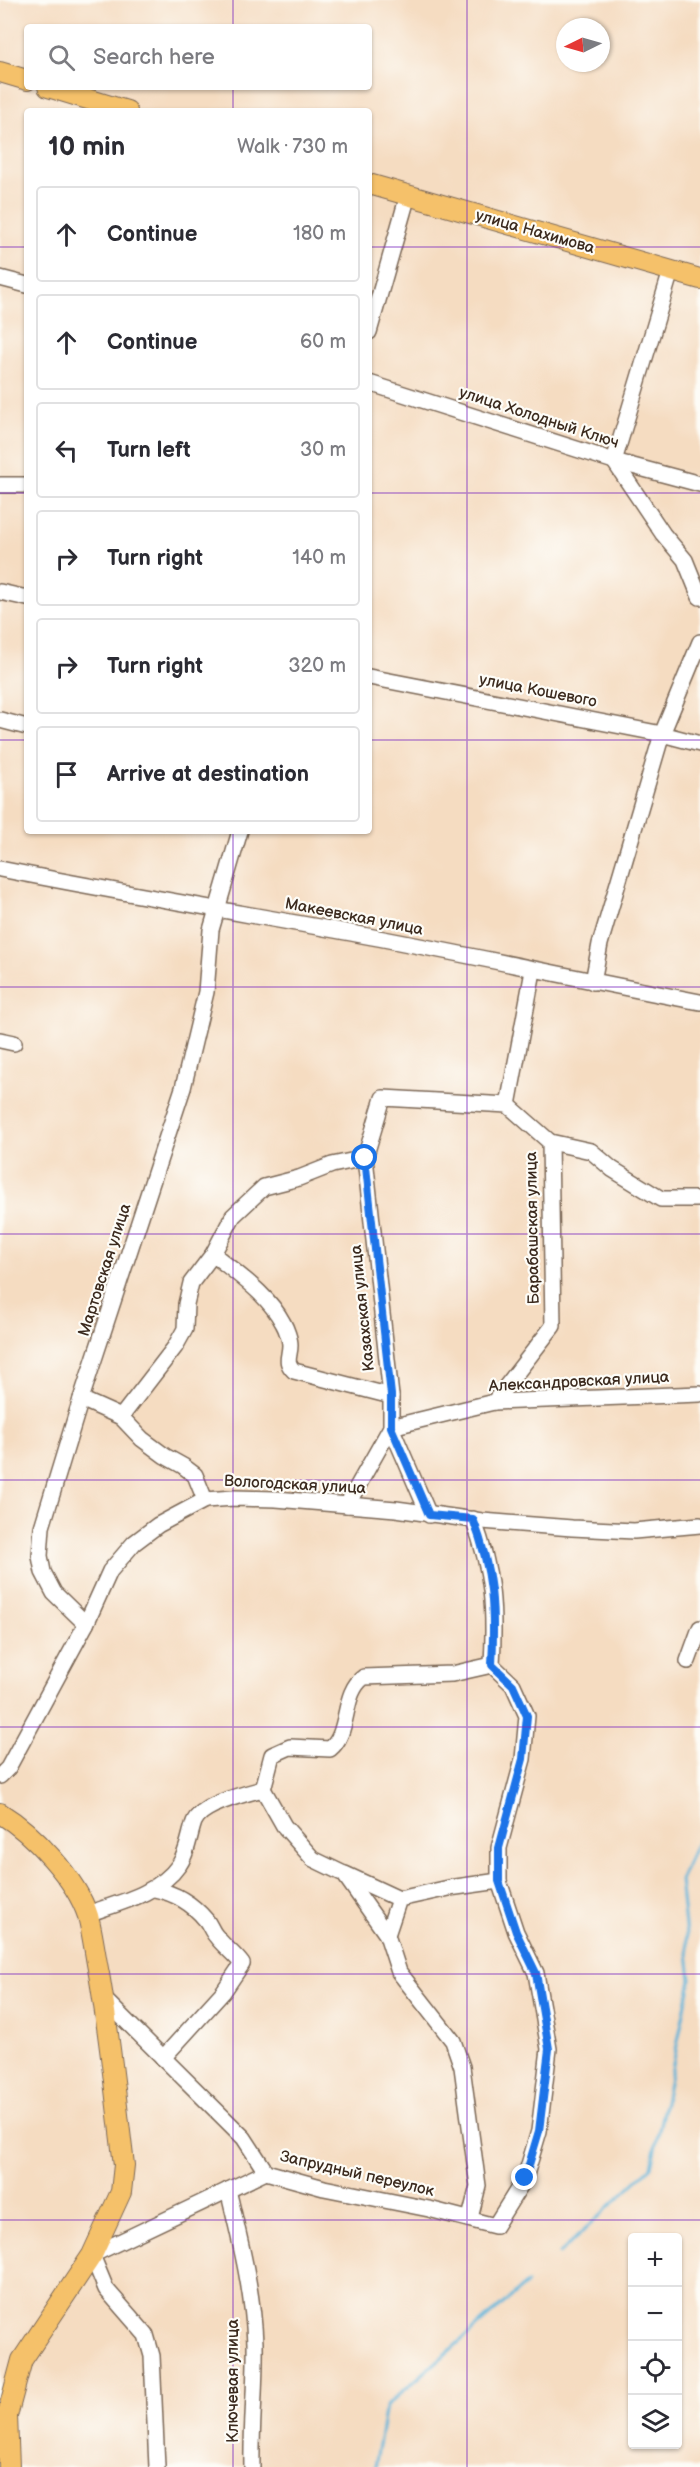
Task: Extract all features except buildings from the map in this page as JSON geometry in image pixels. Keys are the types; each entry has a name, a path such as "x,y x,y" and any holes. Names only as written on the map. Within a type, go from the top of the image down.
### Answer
{"main road":[{"path":"0,72 24,79"},
{"path":"58,90 117,108"},
{"name":"улица Нахимова","path":"372,185 700,279"},
{"path":"0,1813 21,1826 49,1856 71,1886 87,1914 103,1998 124,2165 121,2192 92,2255 22,2360 7,2416 9,2467"}],"street":[{"path":"372,321 408,195"},
{"path":"670,271 614,461 663,534 685,560 700,597"},
{"path":"0,278 24,284"},
{"name":"улица Холодный Ключ","path":"372,383 614,461 700,484"},
{"path":"0,485 24,486"},
{"path":"0,592 24,597"},
{"path":"594,982 600,944 662,734 700,642"},
{"name":"улица Кошевого","path":"372,678 662,734 700,744"},
{"path":"0,720 24,726"},
{"name":"Мартовская улица","path":"86,1624 54,1593 43,1572 40,1556 42,1527 81,1399 183,1088 206,992 211,930 239,834"},
{"name":"Макеевская улица","path":"0,869 218,911 336,930 533,971 700,1002"},
{"path":"508,1105 533,971"},
{"name":"Казахская улица","path":"347,1505 391,1427 391,1395 365,1158 383,1098 508,1105"},
{"name":"Барабашская улица","path":"494,1402 554,1326 550,1142 508,1105"},
{"path":"550,1142 591,1151 612,1169 661,1199 700,1198"},
{"path":"121,1417 175,1347 184,1329 191,1283 213,1254 233,1216 264,1187 299,1178 332,1165 365,1158"},
{"path":"213,1254 259,1292 284,1323 290,1345 288,1365 294,1371 391,1395"},
{"name":"Александровская улица","path":"391,1427 494,1402 700,1395"},
{"path":"81,1399 121,1417 142,1439 195,1475 205,1500"},
{"path":"391,1427 429,1515"},
{"name":"Вологодская улица","path":"0,1776 8,1768 86,1624 110,1571 134,1543 159,1525 205,1500 234,1497 347,1505 572,1528 634,1531 700,1525"},
{"path":"473,1519 484,1550 492,1589 492,1665 513,1685 527,1716 523,1759 499,1848 499,1881 449,1888 399,1899 313,1859 284,1826 262,1789 272,1755 290,1747 330,1749 339,1742 352,1694 357,1682 364,1677 452,1674 492,1665"},
{"path":"688,1661 700,1628"},
{"path":"87,1914 154,1888 179,1866 195,1819 214,1805 262,1789"},
{"path":"344,1874 387,1935 399,1972 453,2041 462,2067 478,2186 470,2218"},
{"name":"Запрудный переулок","path":"103,1998 244,2138 266,2172 324,2188 470,2218 495,2226 525,2178 539,2131 549,2049 536,1973 516,1932 499,1881"},
{"path":"154,1888 172,1892 183,1898 206,1920 216,1937 235,1953 242,1964 223,1992 163,2058"},
{"path":"387,1935 399,1899"},
{"path":"157,2467 152,2356 146,2335 106,2289 92,2255 266,2172"},
{"name":"Ключевая улица","path":"228,2190 246,2267 255,2343 251,2433 252,2467"}],"waterway":[{"path":"559,2254 651,2167 691,1980 680,1880 700,1836"},
{"path":"375,2467 386,2406 527,2283"}],"route":[{"path":"365,1158 391,1395 391,1427 429,1515 473,1519 484,1550 492,1589 494,1633 492,1665 513,1685 527,1716 523,1759 499,1848 499,1881 516,1932 536,1973 549,2049 539,2131 525,2178"}]}
